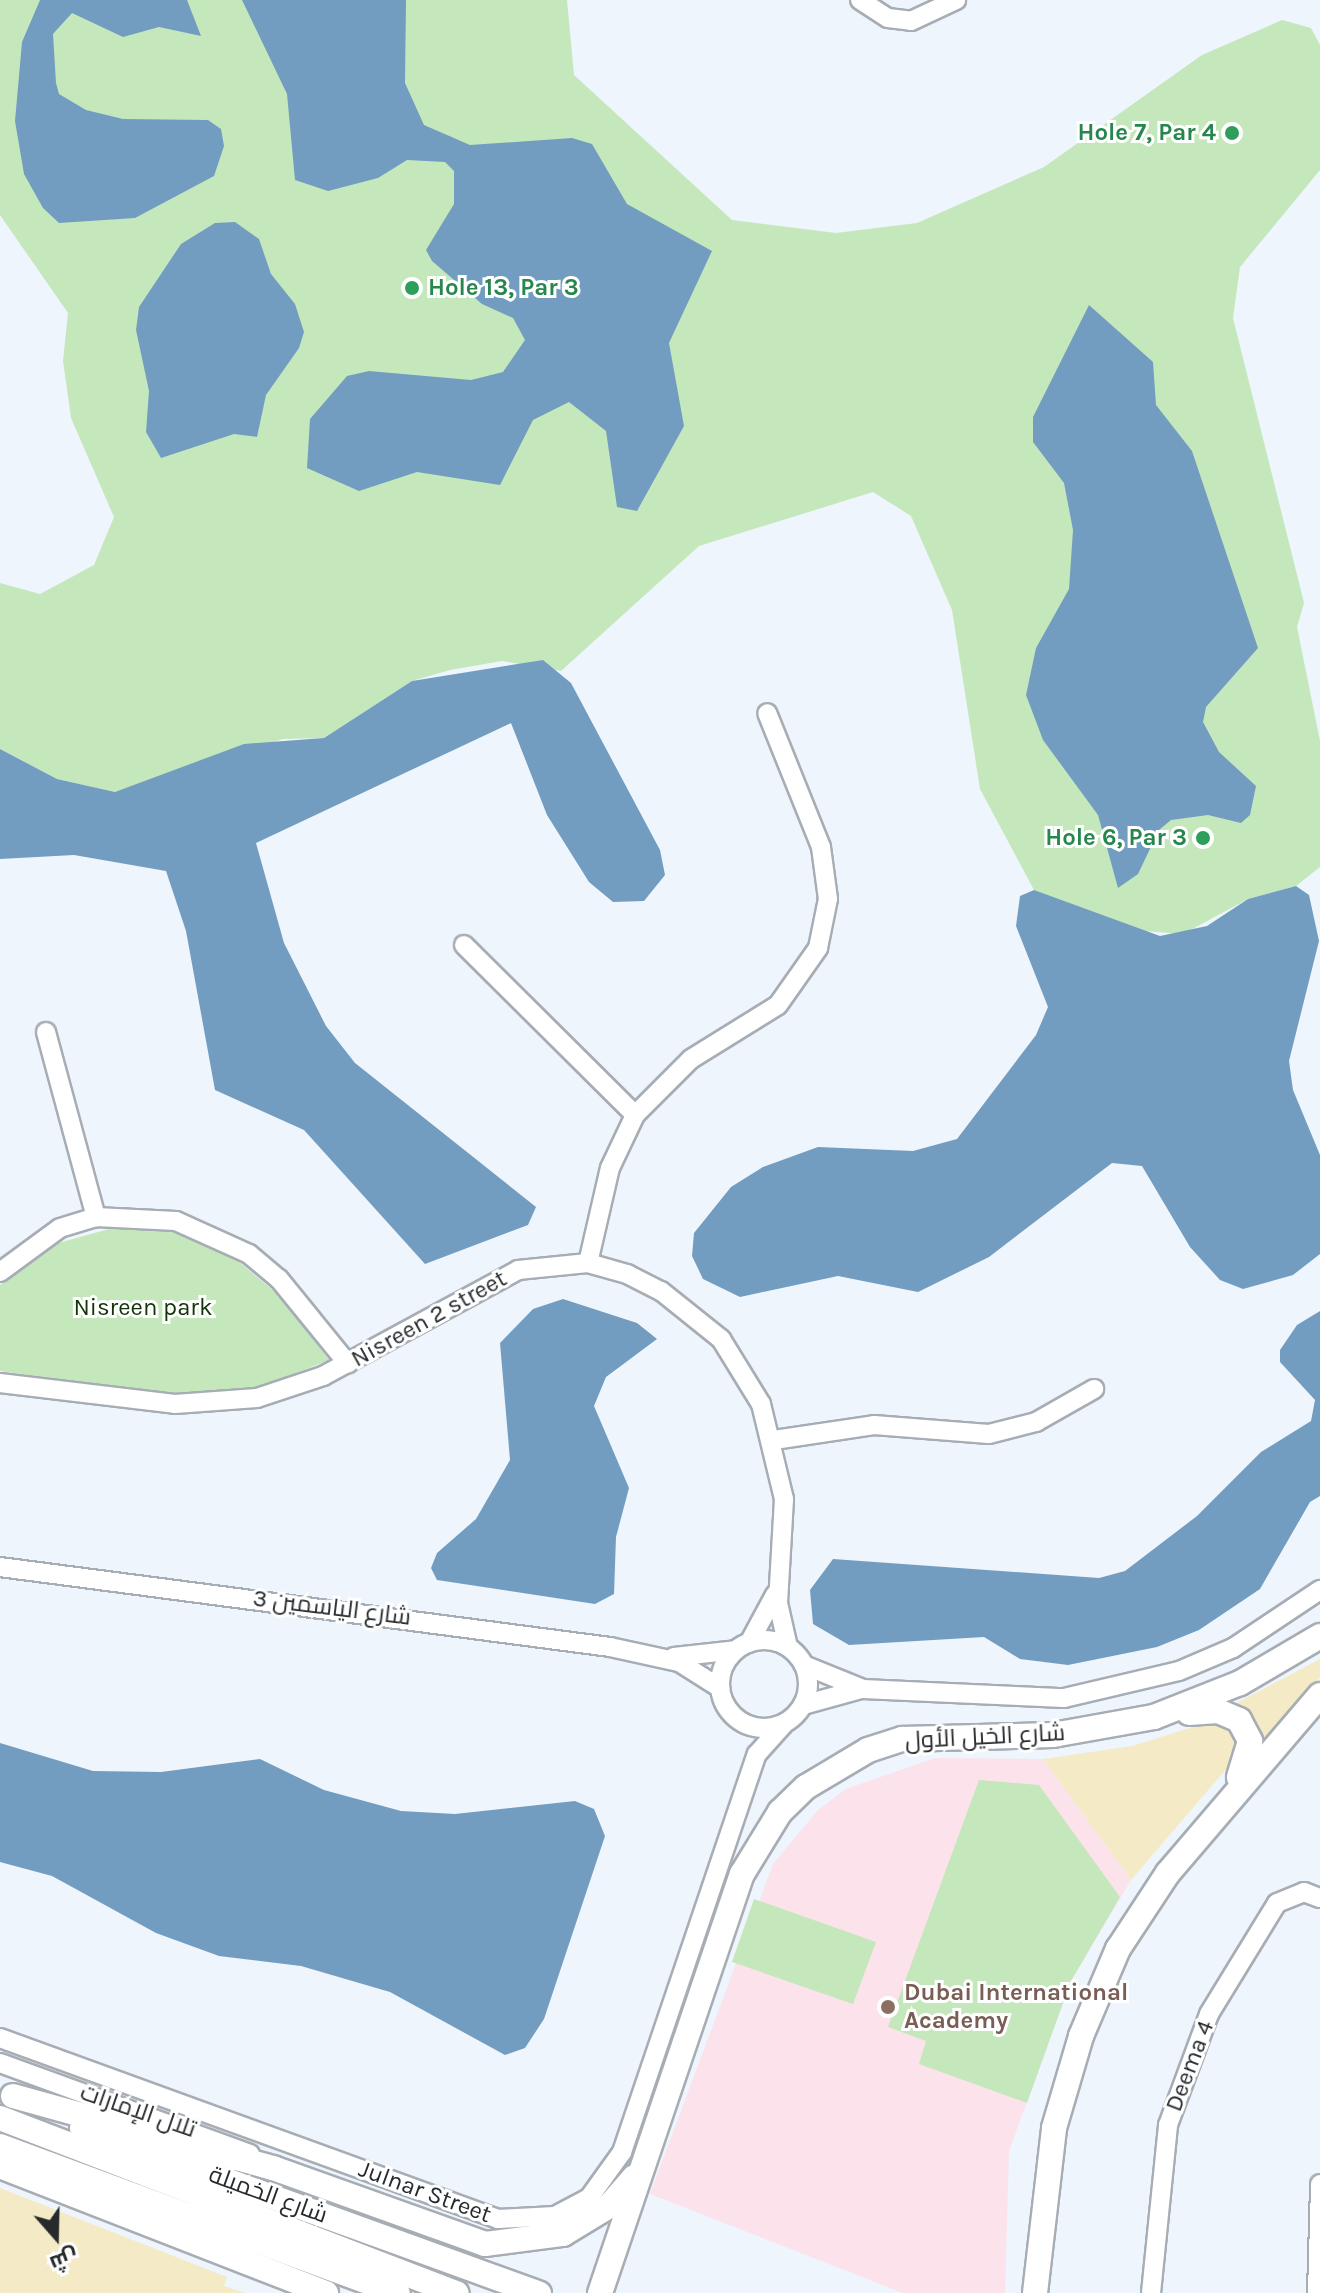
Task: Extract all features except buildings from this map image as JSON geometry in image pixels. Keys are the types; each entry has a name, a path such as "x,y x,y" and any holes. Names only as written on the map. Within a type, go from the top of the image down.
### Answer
{"main road":[{"name":"شارع الخيل الأول","path":"600,2293 742,1874 780,1812 806,1787 868,1750 902,1739 1053,1735 1154,1717 1240,1683 1320,1636"},
{"path":"1035,2293 1053,2134 1081,2036 1142,1907 1222,1807 1320,1695"},
{"path":"1154,1717 1218,1711 1247,1730 1250,1753 1222,1807"},
{"path":"6,2094 273,2168 447,2235 498,2245 542,2241 583,2224 617,2199 648,2154"},
{"name":"شارع الخميلة","path":"6,2094 539,2293"},
{"name":"شارع الخميلة","path":"0,2118 457,2293"},
{"name":"شارع الخميلة","path":"0,2146 398,2293"},
{"path":"0,2166 326,2293"}],"street":[{"path":"860,0 888,18 911,21 956,0"},
{"path":"588,1263 610,1168 635,1115 691,1059 778,1005 818,948 828,899 821,847 767,713"},
{"path":"464,945 635,1115"},
{"path":"46,1032 96,1217"},
{"path":"0,1272 60,1228 96,1217 176,1221 249,1254 279,1279 348,1364"},
{"name":"Nisreen 2 street","path":"0,1383 136,1402 217,1404 297,1387 348,1364 485,1282 518,1270 588,1263 661,1291 703,1321 744,1370 774,1440 785,1529 778,1589 788,1647"},
{"path":"774,1440 874,1425 989,1434 1036,1422 1094,1389"},
{"name":"شارع الياسمين 3","path":"0,1567 461,1623 663,1656 743,1646"},
{"name":"Nisreen 2 street","path":"743,1646 778,1589"},
{"path":"863,1689 803,1705 784,1724 742,1723 720,1688 743,1646 788,1647 804,1665 863,1689 1006,1701 1122,1688 1233,1648 1320,1590"},
{"name":"شارع الياسمين 3","path":"663,1656 720,1688"},
{"path":"803,1705 804,1665"},
{"name":"Julnar Street","path":"0,2038 498,2219 555,2216 589,2198 622,2152 757,1754 784,1724"},
{"name":"Deema 4","path":"1151,2293 1168,2125 1209,2014 1277,1903 1304,1892 1320,1898"},
{"name":"تلال الإمارات","path":"0,2063 213,2137 273,2168"},
{"path":"1317,2293 1320,2184"}],"shaded area":[{"name":"Dubai International Academy","path":"935,1758 1043,1759 1131,1880 1071,1981 1009,2151 1005,2293 903,2293 650,2194 773,1864 818,1810 846,1789"}],"green space":[{"path":"0,0 567,0 574,75 732,220 836,233 917,223 1044,167 1202,55 1282,20 1311,28 1320,45 1320,170 1240,267 1233,318 1304,603 1297,627 1320,741 1320,867 1296,886 1248,899 1183,934 1130,930 1034,890 980,789 952,610 911,516 873,492 699,546 561,671 502,661 450,670 412,681 324,738 283,739 115,792 57,779 0,749 0,583 40,594 94,565 114,517 71,418 63,361 68,313 0,215"},
{"name":"Nisreen park","path":"127,1224 161,1226 226,1251 281,1297 329,1360 259,1388 213,1394 167,1395 0,1371 0,1285 55,1244"},
{"path":"979,1780 1039,1785 1120,1897 1071,1981 1027,2103 919,2064 926,2041 888,2027"},
{"path":"754,1899 876,1942 853,2004 732,1962"}],"sand":[{"path":"1320,1659 1320,1677 1260,1746 1254,1721 1235,1704"},
{"path":"1209,1722 1226,1722 1239,1737 1234,1760 1131,1880 1043,1759 1132,1746"},
{"path":"0,2188 227,2277 224,2286 245,2293 0,2293"}],"water":[{"path":"40,0 187,0 201,36 159,27 123,37 72,13 53,34 56,83 59,94 86,110 123,119 208,120 221,129 224,146 214,176 135,218 59,223 43,208 24,174 15,121 22,42"},
{"path":"242,0 406,0 405,83 424,125 470,145 572,138 592,144 627,204 712,251 669,343 684,426 637,511 617,507 606,431 569,402 533,420 500,485 417,472 359,491 307,468 310,419 347,376 369,371 471,380 503,372 525,340 513,318 482,304 432,261 426,250 454,204 454,171 445,162 407,160 378,178 328,191 295,180 287,94"},
{"path":"235,222 259,239 271,274 295,304 304,332 299,348 266,395 257,437 234,434 161,458 146,432 149,391 136,330 139,307 181,244 215,223"},
{"path":"1089,305 1153,362 1156,405 1192,451 1258,648 1206,707 1203,722 1219,752 1256,786 1250,815 1241,823 1208,815 1171,820 1159,830 1138,874 1118,888 1098,815 1043,740 1026,695 1036,648 1069,589 1073,530 1064,483 1033,442 1033,417"},
{"path":"543,660 571,683 660,850 665,875 644,901 613,902 589,882 547,815 511,723 256,843 284,943 326,1026 355,1063 536,1207 528,1225 425,1264 304,1130 215,1090 186,931 166,871 74,855 0,859 0,749 57,779 115,792 244,744 324,738 412,681"},
{"path":"1296,886 1309,895 1319,941 1289,1061 1293,1090 1320,1155 1320,1254 1293,1275 1243,1289 1220,1280 1190,1247 1142,1166 1112,1163 989,1257 918,1292 838,1276 740,1297 703,1279 692,1256 694,1233 731,1187 763,1167 818,1147 913,1151 957,1139 1036,1035 1048,1007 1016,926 1020,896 1034,890 1160,936 1207,926 1248,899"},
{"path":"563,1299 637,1323 657,1339 606,1377 594,1406 629,1488 616,1537 614,1594 595,1604 437,1580 431,1568 437,1553 476,1519 510,1460 500,1343 533,1309"},
{"path":"1320,1311 1320,1496 1310,1502 1260,1589 1199,1630 1157,1647 1068,1665 1020,1659 984,1637 849,1645 813,1624 810,1590 833,1559 1099,1578 1125,1571 1197,1516 1261,1452 1311,1421 1315,1400 1280,1362 1280,1350 1297,1325"},
{"path":"0,1743 93,1771 161,1772 260,1759 324,1790 401,1811 455,1814 575,1801 594,1809 605,1836 544,2019 525,2048 505,2055 390,1992 301,1966 219,1956 156,1933 52,1876 0,1862"}],"place":[{"name":"Hole 7, Par 4","path":"1232,133"},
{"name":"Hole 13, Par 3","path":"412,288"},
{"name":"Hole 6, Par 3","path":"1203,838"},
{"name":"Dubai International Academy","path":"888,2007"}]}
